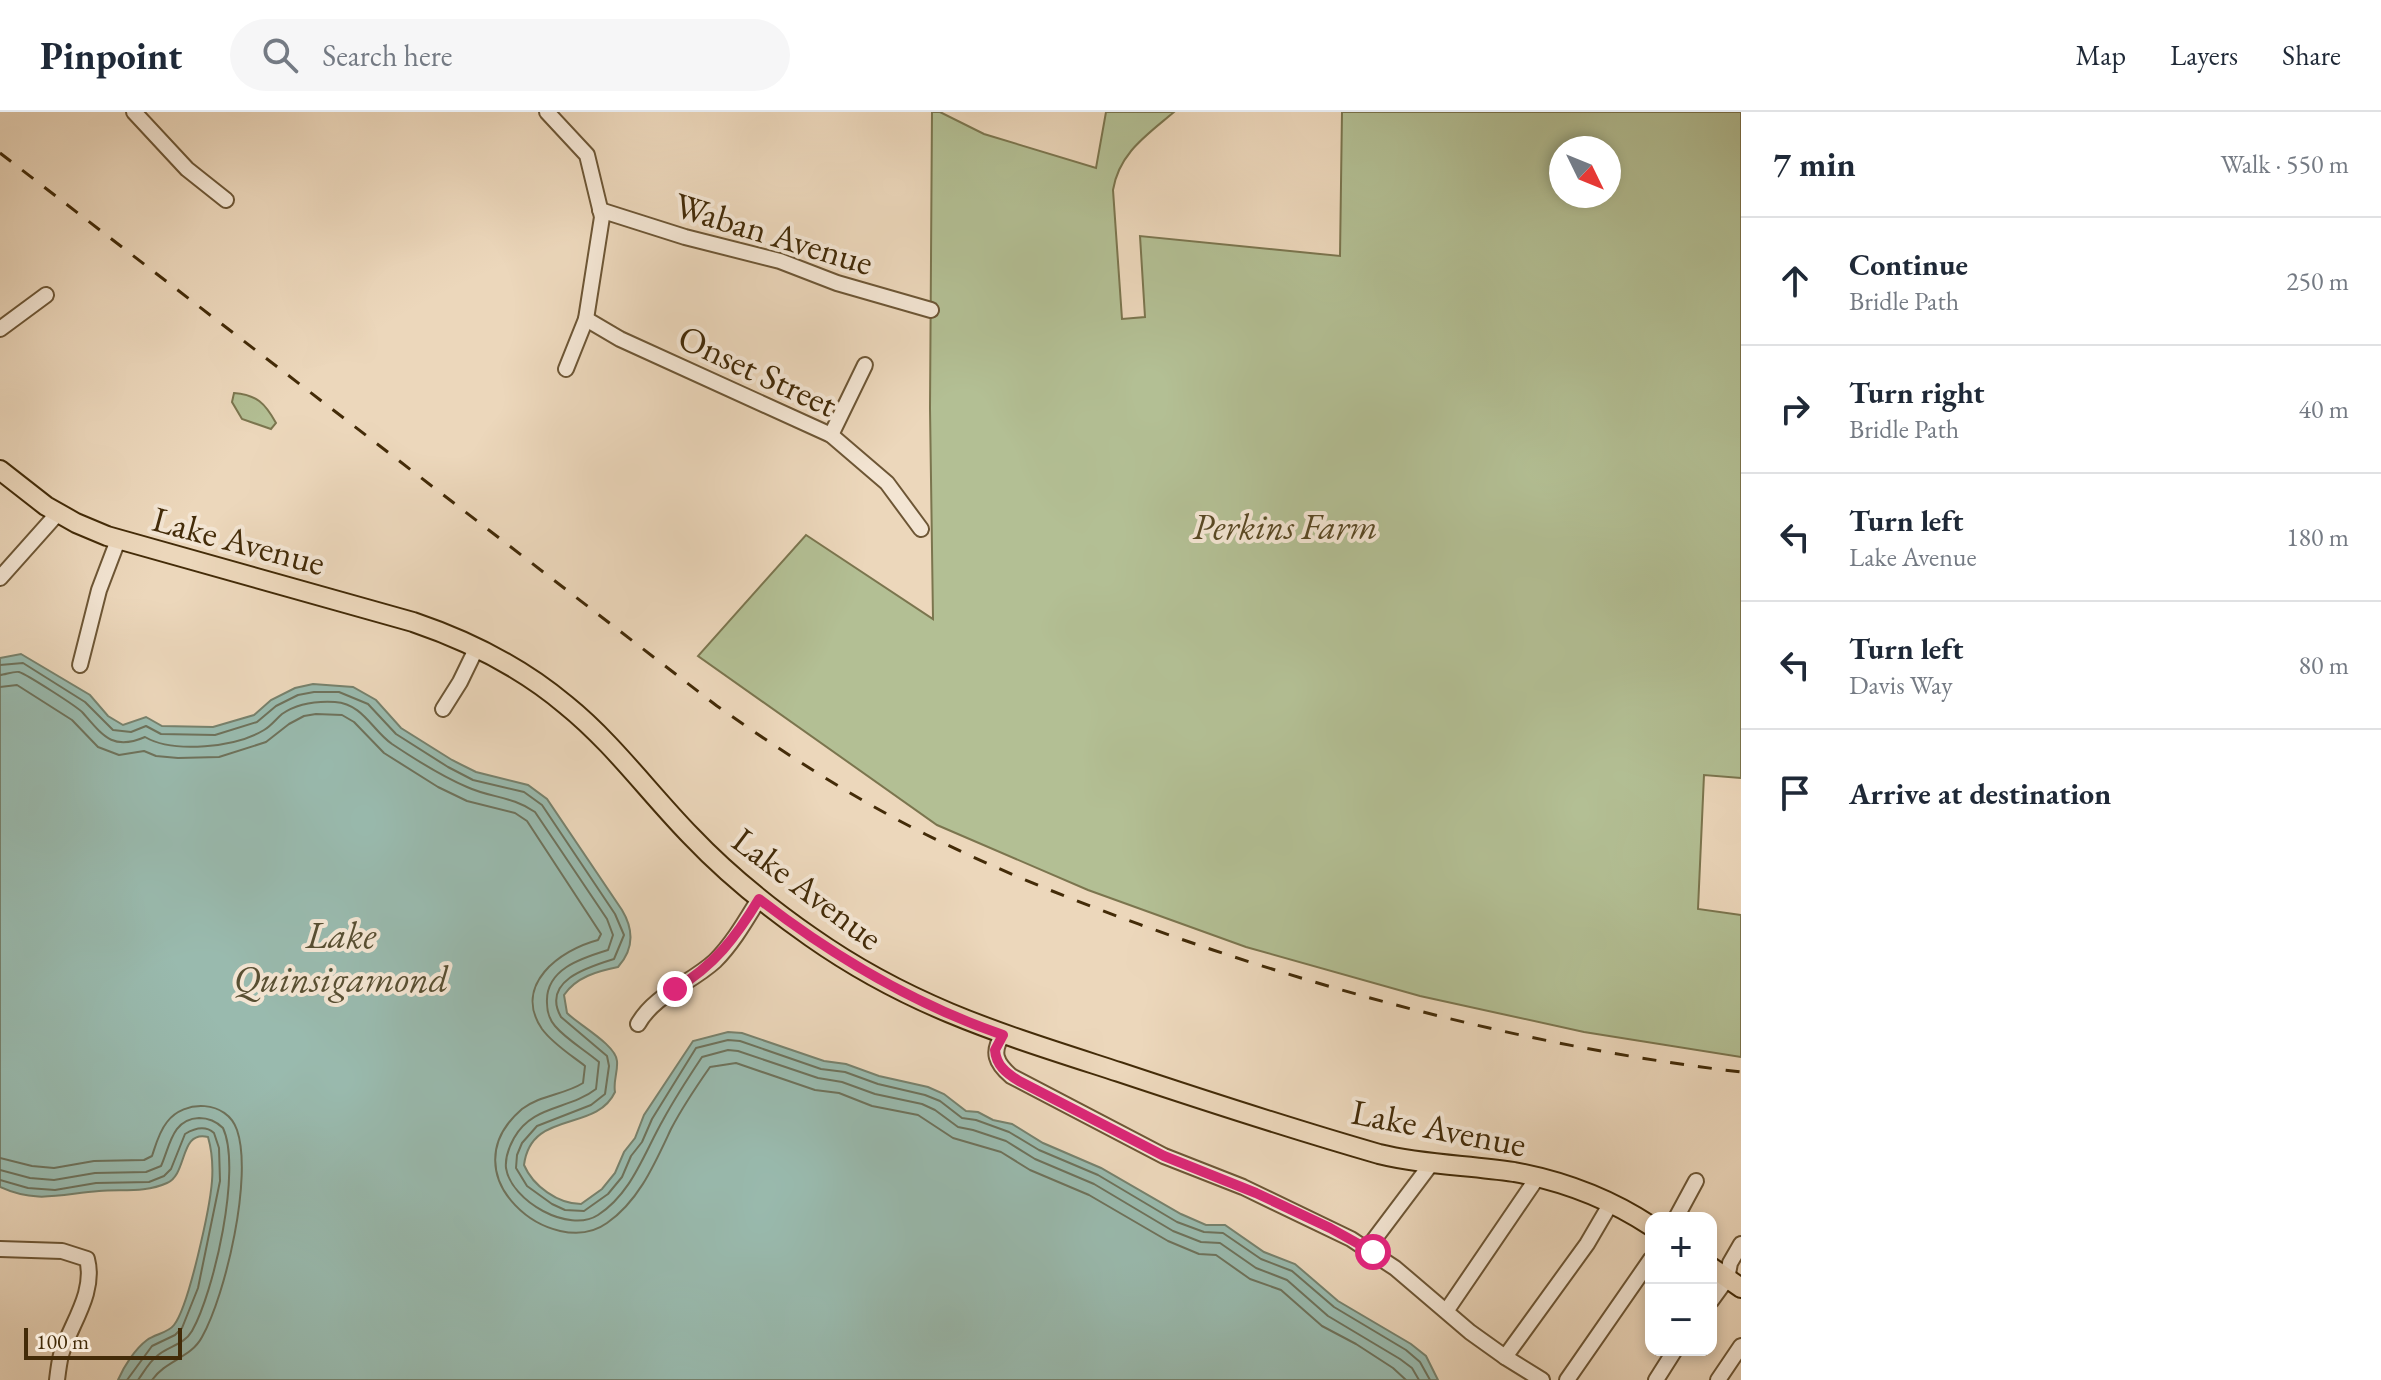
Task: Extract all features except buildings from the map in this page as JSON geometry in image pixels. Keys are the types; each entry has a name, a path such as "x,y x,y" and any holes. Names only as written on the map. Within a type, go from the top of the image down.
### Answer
{"main road":[{"name":"Lake Avenue","path":"0,470 58,513 85,528 118,540 397,617 477,647 538,683 587,722 699,845 759,899 827,948 890,987 946,1014 1361,1149 1431,1164 1499,1170 1572,1187 1611,1203 1645,1223"},
{"path":"1717,1271 1734,1284"}],"street":[{"path":"134,112 187,169 226,200"},
{"path":"546,113 587,155 600,210 601,235 586,319 566,369"},
{"name":"Waban Avenue","path":"600,210 675,234 780,261 837,283 931,310"},
{"path":"0,329 46,295"},
{"name":"Onset Street","path":"586,319 620,339 831,435 887,483 921,529"},
{"path":"831,435 865,365"},
{"path":"0,578 58,513"},
{"path":"80,665 99,590 118,540"},
{"path":"443,709 477,647"},
{"path":"638,1024 655,1002 715,960 759,899"},
{"path":"1003,1035 995,1050 996,1059 1006,1072 1019,1081 1164,1156 1256,1193 1367,1249 1395,1268 1470,1332 1542,1380"},
{"path":"1367,1249 1431,1164"},
{"path":"1447,1310 1537,1178"},
{"path":"1679,1212 1696,1181"},
{"path":"1505,1357 1587,1244 1611,1203"},
{"path":"1717,1297 1734,1284 1730,1263 1741,1244"},
{"path":"0,1249 62,1251 87,1259 82,1305 61,1354 57,1380"},
{"path":"1567,1380 1645,1268"},
{"path":"1718,1380 1741,1346"},
{"path":"1656,1380 1671,1356"}],"green space":[{"name":"Perkins Farm","path":"932,112 940,112 984,134 1096,168 1106,112 1174,112 1144,137 1121,165 1116,177 1113,190 1122,319 1145,317 1140,236 1340,256 1342,112 1741,112 1741,778 1704,775 1698,909 1741,915 1741,1057 1584,1032 1420,996 1246,947 1088,890 937,825 698,656 806,535 933,619 930,408"},
{"path":"234,393 254,398 264,405 276,423 271,429 242,419 232,402"}],"water":[{"name":"Lake Quinsigamond","path":"21,654 90,695 108,716 123,725 146,717 162,726 213,727 254,715 271,700 295,688 313,684 353,687 376,700 401,728 452,760 476,772 528,785 547,799 622,910 630,932 627,953 618,967 581,979 564,995 567,1013 610,1048 617,1065 615,1092 606,1105 594,1113 551,1128 538,1136 529,1147 524,1165 528,1173 555,1197 581,1204 602,1189 635,1138 644,1115 693,1041 728,1032 742,1033 824,1061 846,1064 879,1076 928,1087 944,1094 966,1111 1012,1124 1043,1143 1101,1168 1181,1214 1206,1225 1225,1225 1264,1252 1295,1264 1338,1301 1411,1344 1426,1356 1438,1380 118,1380 138,1348 171,1328 180,1314 198,1256 207,1212 212,1181 211,1153 208,1137 192,1140 174,1178 150,1188 38,1197 0,1187 0,658"}],"railway":[{"path":"0,153 717,706 815,771 917,830 1100,910 1277,971 1408,1008 1540,1039 1741,1072"}],"route":[{"path":"675,989 706,968 724,951 759,899 827,948 890,987 946,1014 1003,1035 996,1045 996,1059 1006,1072 1019,1081 1164,1156 1256,1193 1373,1252"}]}
